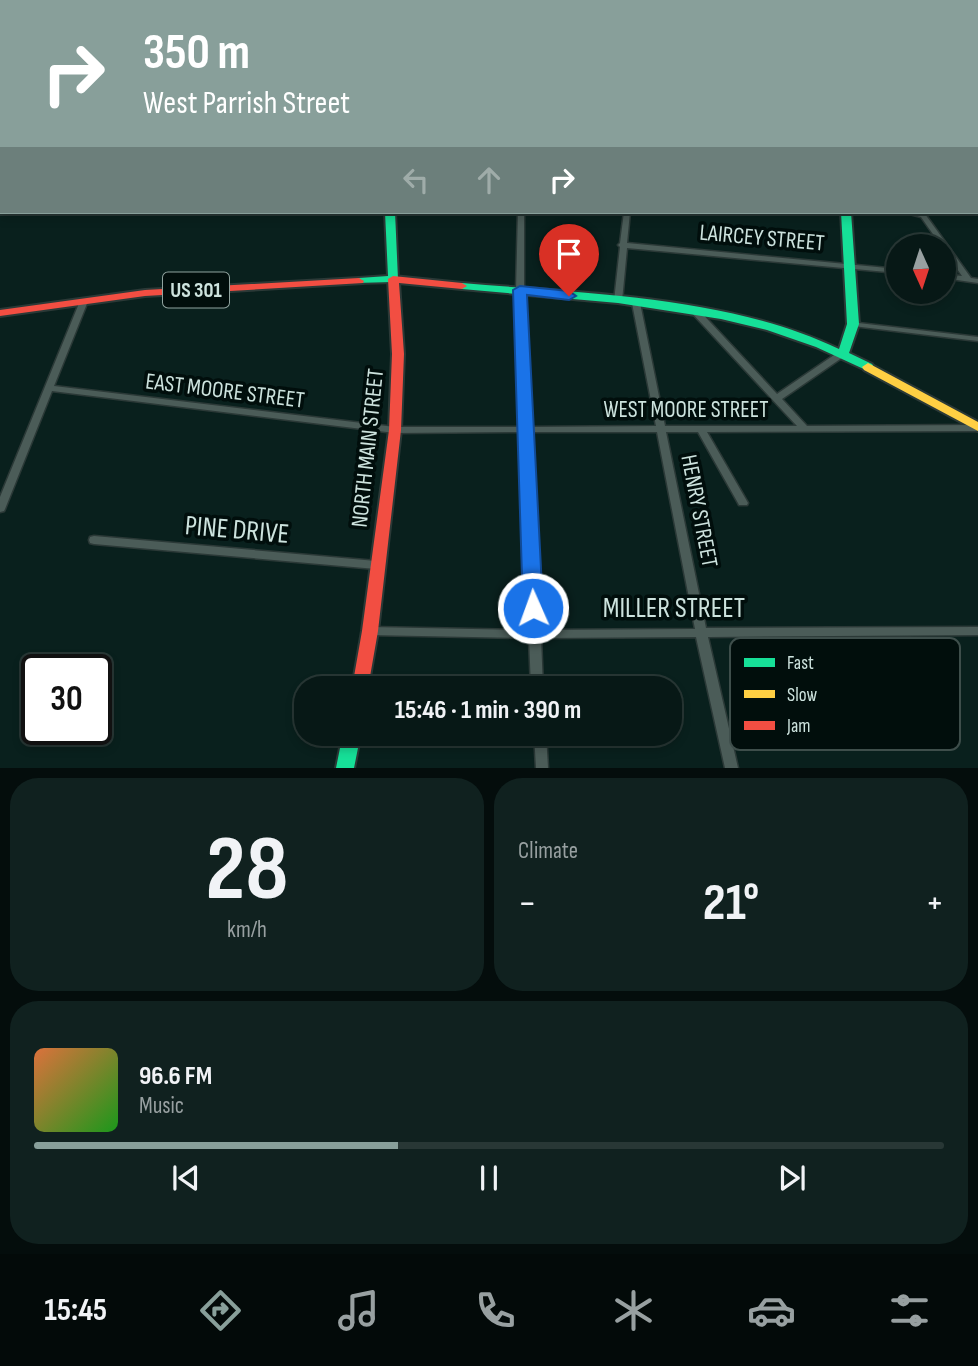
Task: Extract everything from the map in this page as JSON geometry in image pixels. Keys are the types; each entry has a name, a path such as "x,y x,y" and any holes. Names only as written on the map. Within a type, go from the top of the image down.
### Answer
{"street":[{"name":"NORTH MAIN STREET","path":"362,676 395,430 398,354 390,214"},
{"path":"521,214 520,290 536,676"},
{"path":"618,301 626,214"},
{"path":"776,399 842,353 853,324 846,214"},
{"path":"918,214 923,215 968,279"},
{"name":"LAIRCEY STREET","path":"622,245 886,270"},
{"path":"956,278 978,281"},
{"path":"393,279 694,309 774,326 842,353 978,427"},
{"name":"US 301","path":"0,313 145,293 393,279"},
{"path":"0,509 84,301"},
{"name":"HENRY STREET","path":"636,303 701,632 732,768"},
{"path":"694,309 805,429"},
{"path":"853,324 978,339"},
{"name":"EAST MOORE STREET","path":"50,387 395,430"},
{"name":"WEST MOORE STREET","path":"395,430 978,427"},
{"path":"701,429 743,503"},
{"name":"PINE DRIVE","path":"94,540 376,565"},
{"name":"MILLER STREET","path":"370,631 534,634 978,631"},
{"path":"345,768 349,746"},
{"path":"541,746 542,768"}],"traffic: fast":[{"path":"359,281 393,279 390,214"},
{"path":"843,353 853,324 846,214"},
{"path":"462,286 618,300 721,315 772,328 821,345 868,367"},
{"path":"345,768 349,746"}],"traffic: slow":[{"path":"868,367 978,427"}],"traffic: jam":[{"path":"362,676 395,430 398,354 393,279 462,286"},
{"path":"0,313 145,293 359,281"}],"route":[{"path":"533,608 520,290 569,296"}]}
